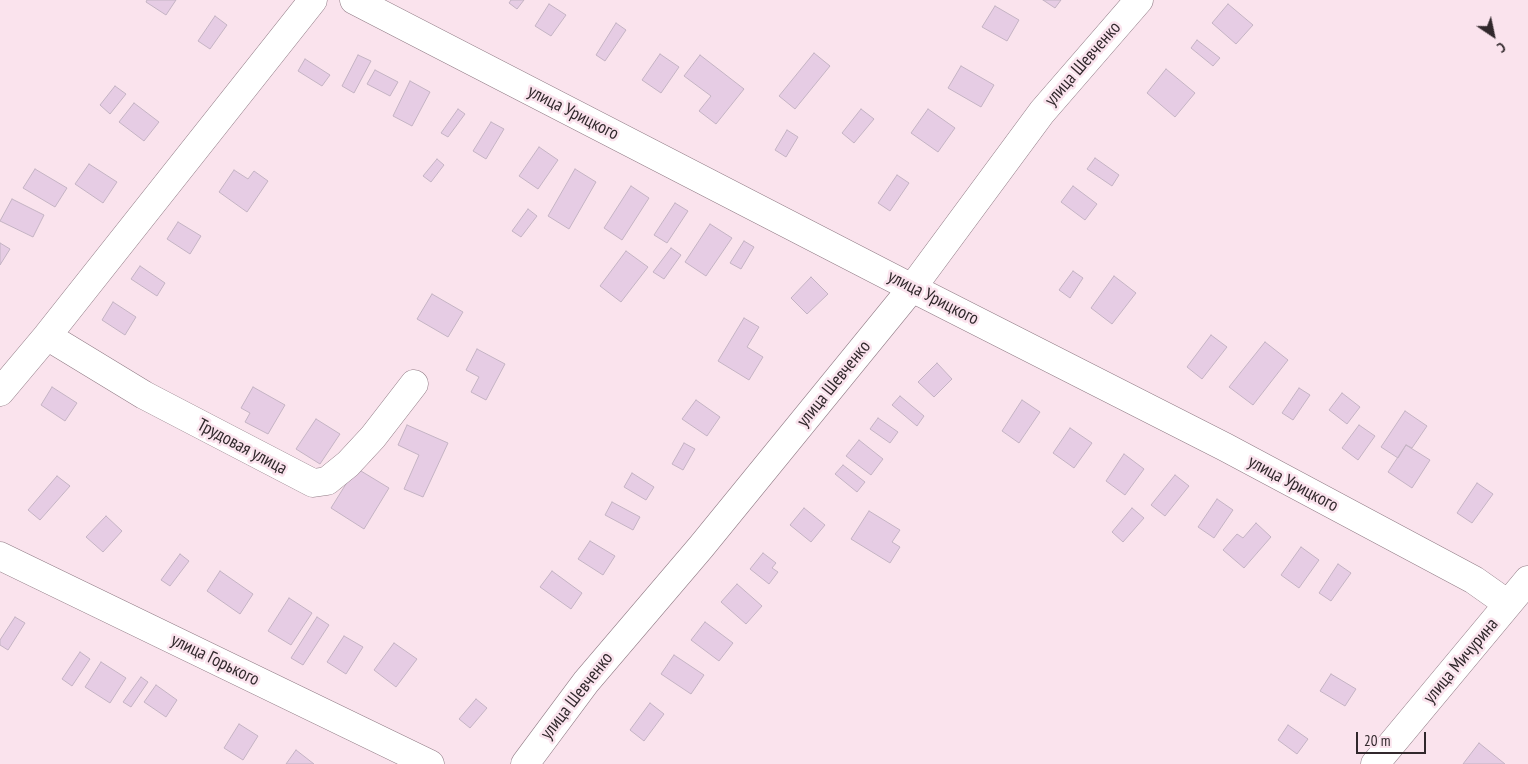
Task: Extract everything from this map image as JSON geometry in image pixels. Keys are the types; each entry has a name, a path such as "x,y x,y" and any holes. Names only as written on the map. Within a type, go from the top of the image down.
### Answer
{"street":[{"path":"0,392 47,336 313,0"},
{"name":"улица Урицкого","path":"354,0 1225,447 1474,580 1508,604"},
{"name":"улица Шевченко","path":"525,764 586,682 701,547 912,288 1042,112 1139,0"},
{"name":"Трудовая улица","path":"47,336 144,395 313,483 327,480 348,464 373,437 414,384"},
{"name":"улица Горького","path":"0,556 430,764"},
{"name":"улица Мичурина","path":"1375,764 1528,580"}],"building":[{"path":"147,0 176,0 166,15 146,2"},
{"path":"511,0 524,0 517,9 509,3"},
{"path":"1043,0 1061,0 1055,8"},
{"path":"549,4 566,15 551,36 535,26"},
{"path":"1228,4 1253,25 1236,44 1212,23"},
{"path":"995,6 1019,20 1007,41 982,27"},
{"path":"215,16 227,25 210,49 198,41"},
{"path":"616,23 626,30 605,61 596,55"},
{"path":"1197,40 1220,58 1213,66 1191,48"},
{"path":"814,53 830,66 795,109 779,96"},
{"path":"660,54 679,67 661,93 642,80"},
{"path":"358,55 371,61 354,93 342,86"},
{"path":"700,55 744,89 716,124 699,111 711,96 684,76"},
{"path":"305,59 330,75 322,86 298,71"},
{"path":"961,66 994,85 981,107 948,88"},
{"path":"1166,69 1195,93 1175,117 1147,93"},
{"path":"375,70 398,82 390,96 367,84"},
{"path":"410,81 430,92 412,126 393,116"},
{"path":"115,86 126,94 110,114 100,105"},
{"path":"134,103 159,122 144,141 119,122"},
{"path":"458,109 465,114 448,137 441,133"},
{"path":"861,109 874,119 854,143 842,133"},
{"path":"928,109 955,128 938,152 911,133"},
{"path":"491,122 504,129 486,159 473,151"},
{"path":"787,130 798,137 786,157 775,150"},
{"path":"539,147 558,160 538,189 519,176"},
{"path":"1095,158 1119,175 1112,186 1087,169"},
{"path":"437,159 444,165 431,182 423,176"},
{"path":"89,164 117,182 103,203 75,184"},
{"path":"35,169 67,188 55,207 23,188"},
{"path":"575,169 596,182 569,229 548,216"},
{"path":"234,170 248,179 254,171 268,181 247,212 219,192"},
{"path":"897,175 909,183 890,211 878,203"},
{"path":"631,186 649,198 622,240 604,228"},
{"path":"1073,186 1097,204 1085,220 1061,202"},
{"path":"12,199 44,215 33,237 0,221"},
{"path":"675,203 688,211 667,243 654,235"},
{"path":"528,209 537,216 521,237 512,231"},
{"path":"178,222 201,236 190,254 167,239"},
{"path":"710,224 732,238 706,276 685,262"},
{"path":"744,241 754,247 741,269 730,263"},
{"path":"0,243 10,249 0,265"},
{"path":"671,248 681,255 664,279 653,272"},
{"path":"626,251 648,267 621,302 600,286"},
{"path":"140,266 165,283 157,296 131,279"},
{"path":"1073,271 1083,278 1070,298 1059,290"},
{"path":"1114,276 1136,293 1112,324 1091,308"},
{"path":"811,277 828,294 807,314 791,298"},
{"path":"432,294 463,312 448,337 417,319"},
{"path":"113,302 136,317 125,335 102,320"},
{"path":"744,318 759,327 747,347 763,357 749,380 718,361"},
{"path":"1211,335 1227,347 1202,379 1187,367"},
{"path":"1265,342 1288,360 1253,405 1229,387"},
{"path":"477,349 505,364 486,400 471,392 479,377 466,370"},
{"path":"937,363 952,379 934,397 918,382"},
{"path":"52,387 77,403 65,421 41,405"},
{"path":"253,387 285,405 268,434 245,422 250,413 241,408"},
{"path":"1299,388 1310,395 1293,420 1282,413"},
{"path":"1342,393 1360,407 1347,424 1329,410"},
{"path":"900,396 924,416 917,426 892,405"},
{"path":"696,400 720,417 707,436 682,419"},
{"path":"1022,400 1040,412 1019,443 1002,431"},
{"path":"1405,411 1427,426 1412,448 1406,445 1398,458 1381,447"},
{"path":"878,418 898,432 890,443 870,429"},
{"path":"316,419 340,434 320,464 296,449"},
{"path":"407,425 448,443 423,497 404,489 419,455 398,445"},
{"path":"1359,425 1375,436 1358,460 1342,448"},
{"path":"1070,428 1092,443 1074,468 1053,453"},
{"path":"859,440 883,459 871,475 846,456"},
{"path":"684,443 695,449 683,470 672,464"},
{"path":"1406,445 1430,460 1412,488 1388,472"},
{"path":"1124,454 1144,469 1125,495 1106,481"},
{"path":"843,465 865,482 857,492 835,474"},
{"path":"356,468 389,488 364,529 331,508"},
{"path":"632,473 654,487 646,500 624,487"},
{"path":"1175,475 1189,486 1165,516 1151,505"},
{"path":"57,476 70,486 40,520 28,510"},
{"path":"1477,483 1493,494 1472,523 1457,513"},
{"path":"1217,499 1233,510 1214,538 1198,527"},
{"path":"612,502 640,517 633,530 605,515"},
{"path":"804,508 825,525 811,542 790,525"},
{"path":"1132,508 1144,518 1123,542 1112,532"},
{"path":"869,511 900,530 892,542 900,547 890,563 851,539"},
{"path":"106,516 122,531 103,552 86,537"},
{"path":"1256,523 1271,537 1244,568 1223,550 1237,534 1243,538"},
{"path":"590,541 615,556 603,575 578,559"},
{"path":"1301,547 1319,560 1299,588 1281,575"},
{"path":"763,553 776,563 772,568 778,572 769,584 750,569"},
{"path":"180,554 189,561 170,586 161,580"},
{"path":"1338,564 1351,573 1331,601 1319,593"},
{"path":"220,571 253,594 240,614 207,591"},
{"path":"552,571 582,593 571,609 540,587"},
{"path":"737,584 762,606 746,624 721,602"},
{"path":"289,598 312,613 291,645 268,631"},
{"path":"15,617 25,623 8,650 0,645 0,640"},
{"path":"317,617 329,625 303,665 291,658"},
{"path":"705,622 733,643 719,661 691,640"},
{"path":"344,636 363,647 346,674 327,662"},
{"path":"394,643 417,659 396,687 374,670"},
{"path":"80,652 90,659 72,686 62,679"},
{"path":"674,655 704,675 691,694 661,674"},
{"path":"101,662 126,678 110,703 85,687"},
{"path":"1331,674 1356,689 1345,706 1320,691"},
{"path":"141,677 148,682 131,707 123,702"},
{"path":"156,685 177,700 166,717 144,702"},
{"path":"476,699 487,708 470,728 459,719"},
{"path":"650,703 664,714 644,741 630,730"},
{"path":"239,724 258,736 243,760 224,748"},
{"path":"1288,725 1308,739 1297,754 1278,740"},
{"path":"1479,743 1505,764 1463,764"},
{"path":"296,750 314,764 286,764"}]}
